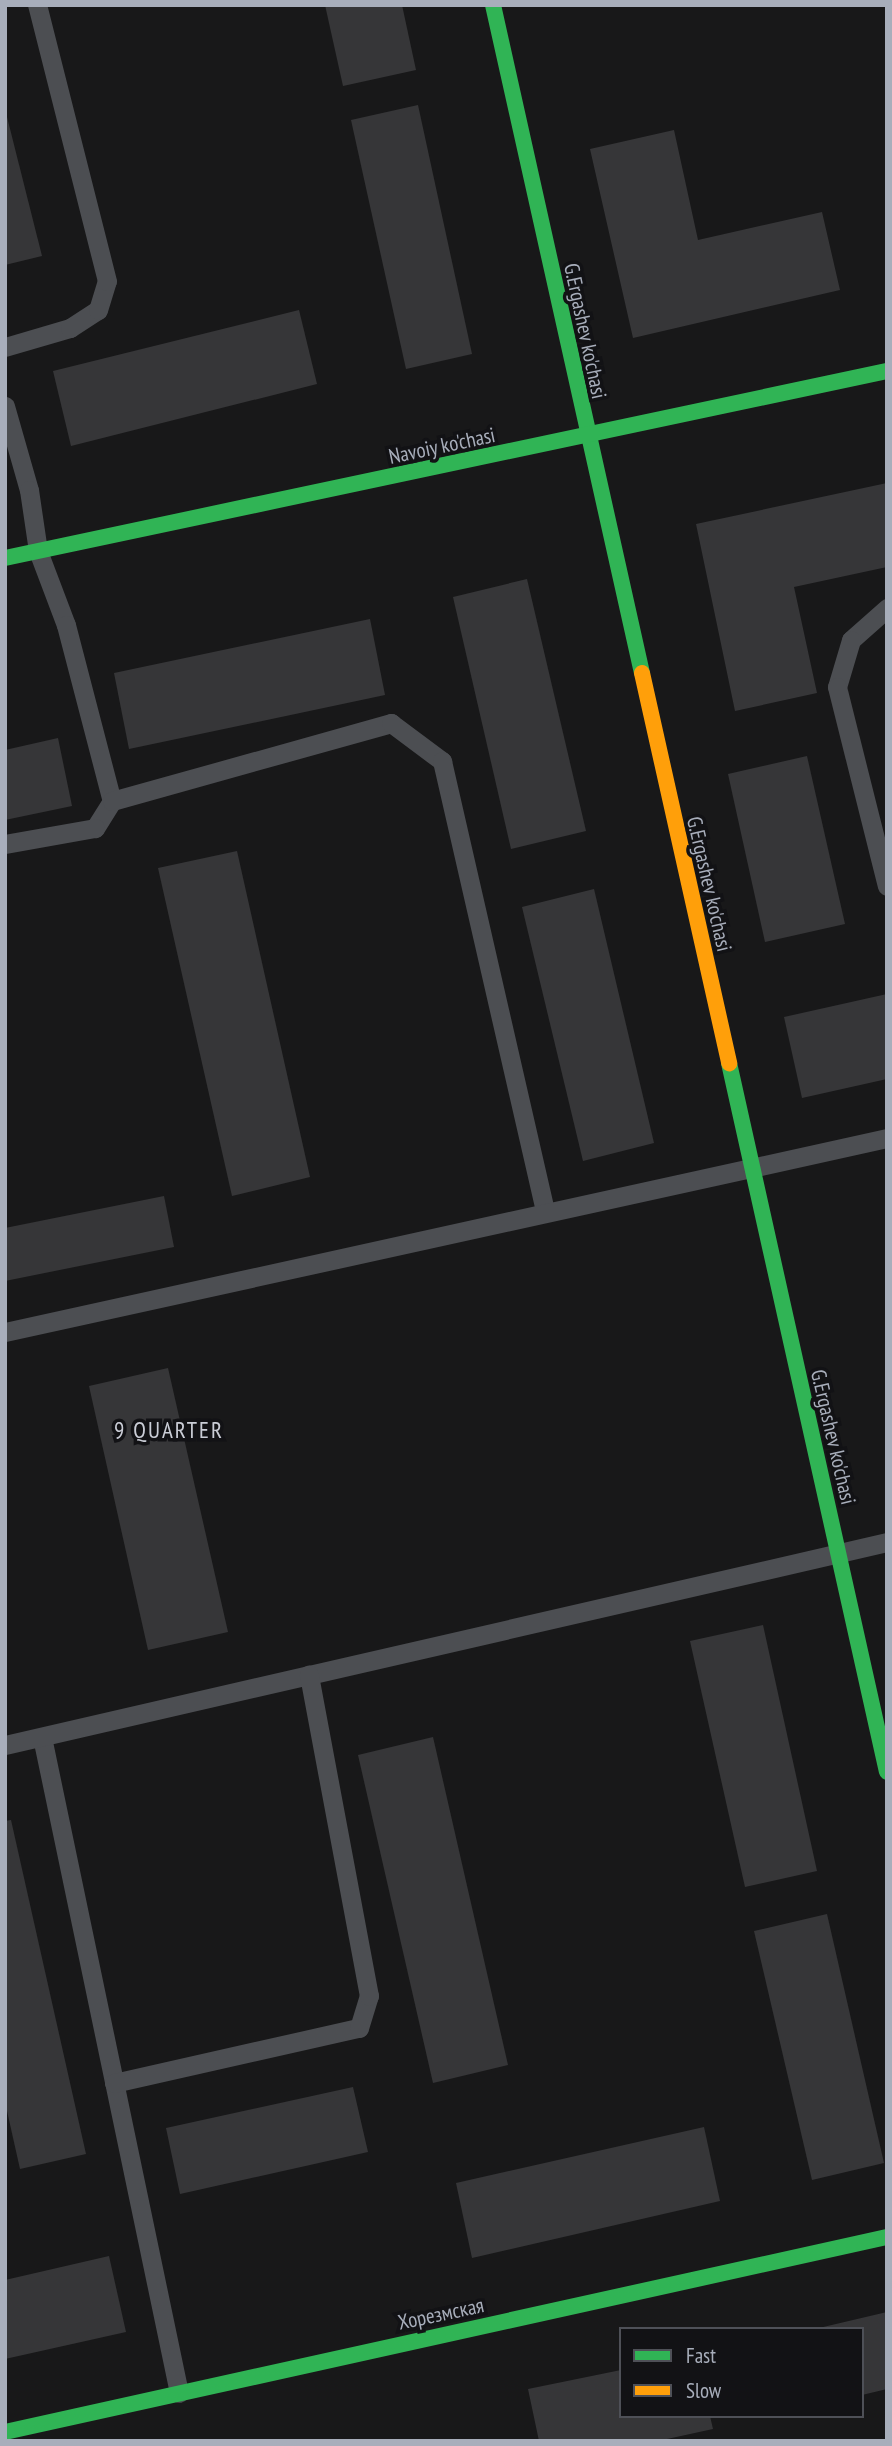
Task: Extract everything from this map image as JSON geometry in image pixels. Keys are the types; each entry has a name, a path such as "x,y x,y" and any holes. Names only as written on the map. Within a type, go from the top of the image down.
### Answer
{"street":[{"name":"G.Ergashev ko'chasi","path":"493,5 586,438 887,1772"},
{"name":"Navoiy ko'chasi","path":"5,558 586,438 887,371"},
{"name":"Хорезмская","path":"5,2432 887,2237"}],"lane":[{"path":"5,347 70,328 99,310 107,281 37,5"},
{"path":"5,406 29,490 38,551 66,625 112,801"},
{"path":"887,608 850,640 837,687 887,886"},
{"path":"5,844 96,828 112,801 391,723 442,761 545,1211"},
{"path":"5,1332 545,1211 887,1138"},
{"path":"5,1745 887,1542"},
{"path":"114,2083 359,2028 369,1996 309,1675"},
{"path":"42,1737 179,2393"}],"building":[{"path":"325,5 402,5 416,70 343,86"},
{"path":"418,105 472,354 406,369 351,120"},
{"path":"5,109 42,256 5,265"},
{"path":"674,130 698,240 822,212 840,290 633,338 590,149"},
{"path":"299,310 317,384 71,446 53,371"},
{"path":"887,483 887,567 794,587 817,693 735,711 696,524"},
{"path":"527,579 586,831 511,849 453,597"},
{"path":"370,619 385,695 129,749 114,673"},
{"path":"58,738 72,806 5,820 5,750"},
{"path":"807,756 845,924 765,942 728,774"},
{"path":"237,851 310,1177 232,1196 158,868"},
{"path":"594,889 654,1143 583,1161 522,907"},
{"path":"887,994 887,1079 802,1098 784,1017"},
{"path":"164,1196 174,1247 5,1281 5,1228"},
{"path":"168,1368 228,1632 148,1650 89,1386"},
{"path":"763,1625 817,1871 745,1887 690,1641"},
{"path":"433,1737 508,2065 433,2083 358,1755"},
{"path":"11,1820 86,2154 20,2169 5,2102 5,1821"},
{"path":"827,1914 884,2163 812,2180 754,1931"},
{"path":"353,2087 368,2152 180,2194 166,2128"},
{"path":"704,2127 720,2201 472,2258 456,2183"},
{"path":"109,2256 126,2332 5,2359 5,2280"},
{"path":"887,2312 887,2389 864,2395 864,2327 823,2327"},
{"path":"619,2370 619,2418 710,2418 713,2429 658,2441 539,2441 528,2389"}],"traffic: fast":[{"path":"493,5 642,673"},
{"path":"5,558 887,371"},
{"path":"729,1063 887,1772"},
{"path":"5,2432 887,2237"}],"traffic: slow":[{"path":"642,673 729,1063"}],"district":[{"name":"9 QUARTER","path":"169,1430"}]}
